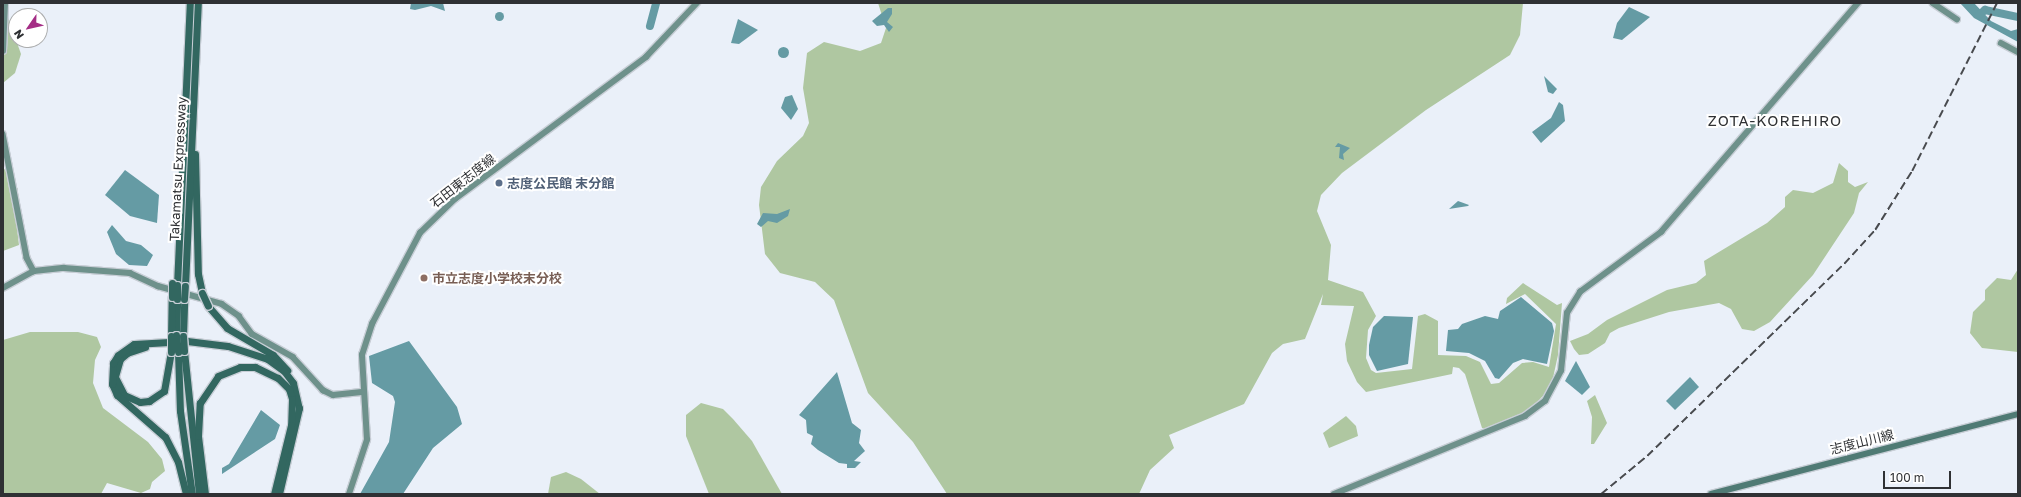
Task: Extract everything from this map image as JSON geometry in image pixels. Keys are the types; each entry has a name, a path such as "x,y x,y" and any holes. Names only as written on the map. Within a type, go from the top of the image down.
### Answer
{"highway":[{"name":"Takamatsu Expressway","path":"178,284 189,188 190,3"},
{"name":"Takamatsu Expressway","path":"189,165 198,3"},
{"path":"189,165 189,188 198,274 202,292 208,306 228,328 282,363 299,408 279,494"},
{"name":"Takamatsu Expressway","path":"177,336 178,237 189,188"},
{"path":"178,284 177,336 180,411 192,494"},
{"path":"177,336 178,352 199,494"},
{"path":"186,494 178,462 165,437 117,395 112,384 110,372 118,355 126,348 146,342 228,346 266,358 291,386 294,408 274,494"},
{"path":"178,352 168,381 158,397 140,402 124,395 118,387 116,368 127,353 149,346 193,346 252,357 276,370 291,386"},
{"path":"205,494 198,416 209,384 227,370 255,367 291,386"}],"main road":[{"name":"志度山川線","path":"1712,494 2018,414"}],"street":[{"path":"3,51 5,3"},
{"name":"石田東志度線","path":"348,494 367,440 362,355 372,324 420,233 455,198 646,57 697,3"},
{"path":"1334,494 1525,416 1545,402 1561,372 1567,313 1580,292 1661,232 1858,3"},
{"path":"1933,3 1956,19"},
{"path":"2002,43 2018,52"},
{"path":"3,134 27,258 34,271"},
{"path":"3,288 34,271 64,268 130,273 158,286 222,304 239,316 252,334 293,357 323,390 333,394 364,392"}],"green space":[{"path":"3,3 8,17 8,48 19,48 21,54 15,73 3,83"},
{"path":"878,3 1523,3 1520,35 1510,55 1426,110 1342,173 1321,195 1317,211 1331,245 1328,280 1363,292 1376,316 1368,330 1366,358 1371,370 1376,373 1412,369 1418,316 1425,314 1438,321 1438,355 1466,356 1480,362 1491,384 1499,383 1522,363 1533,362 1549,367 1556,324 1525,294 1506,304 1507,298 1523,283 1557,305 1562,303 1558,355 1551,387 1530,410 1486,429 1482,428 1465,374 1459,368 1453,367 1452,374 1366,392 1357,382 1347,361 1345,344 1354,306 1321,305 1323,294 1305,339 1283,344 1272,353 1244,404 1169,435 1174,448 1150,470 1139,494 947,494 913,442 868,393 834,300 815,282 780,273 765,254 759,205 761,187 777,161 803,136 809,123 803,88 807,53 824,42 860,51 881,43 886,28"},
{"path":"1839,163 1848,171 1848,182 1855,187 1868,182 1859,193 1854,213 1813,275 1770,322 1754,331 1742,329 1731,309 1719,303 1669,312 1619,328 1610,333 1605,343 1588,354 1579,355 1574,349 1570,341 1588,334 1607,320 1667,290 1696,283 1706,275 1704,261 1767,223 1785,207 1785,197 1793,190 1813,193 1833,183"},
{"path":"3,167 18,189 14,204 19,245 3,251"},
{"path":"2018,269 2018,352 1982,348 1970,333 1973,312 1985,300 1985,290 1997,278 2011,280"},
{"path":"30,332 78,332 97,337 101,347 95,360 93,383 103,408 148,442 162,459 165,471 152,482 150,489 141,493 107,483 101,494 3,494 3,340"},
{"path":"1595,395 1607,423 1594,444 1591,444 1592,417 1587,401"},
{"path":"701,403 723,409 733,419 752,441 782,494 709,494 686,436 686,415"},
{"path":"1346,416 1356,426 1358,436 1329,448 1323,433"},
{"path":"566,472 581,479 600,494 548,494 551,477"}],"water":[{"path":"411,3 443,3 445,11 431,6 415,10 410,9"},
{"path":"1960,3 1974,3 1991,21 2011,31 2018,29 2018,42 1974,18"},
{"path":"1629,7 1650,17 1622,40 1613,38 1617,23"},
{"path":"888,8 892,8 892,14 887,22 893,27 889,32 884,25 877,26 872,21"},
{"path":"499,11 504,16 499,21 494,16"},
{"path":"738,19 758,30 739,44 731,43"},
{"path":"781,47 785,47 787,48 787,56 781,57 778,54 778,50"},
{"path":"1544,76 1557,89 1553,94 1548,92"},
{"path":"792,95 798,109 791,120 781,108 785,97"},
{"path":"1559,102 1563,105 1565,121 1541,143 1532,132 1551,118"},
{"path":"1338,143 1350,148 1343,154 1344,160 1339,158 1340,147 1335,147"},
{"path":"125,170 159,195 157,223 130,216 105,195"},
{"path":"1458,201 1469,205 1449,209"},
{"path":"790,209 788,216 777,223 768,221 761,227 757,224 763,213 777,214"},
{"path":"112,225 126,241 141,245 153,255 147,266 129,265 116,254 107,232"},
{"path":"1521,297 1552,323 1554,331 1547,364 1523,359 1513,363 1499,379 1495,378 1485,361 1469,353 1446,351 1448,330 1458,329 1462,324 1485,316 1498,319 1500,311"},
{"path":"1384,316 1413,317 1408,364 1377,371 1369,355 1369,345 1373,327"},
{"path":"409,341 457,407 462,424 433,448 403,494 360,494 389,442 395,402 393,396 372,383 369,356"},
{"path":"1576,361 1590,387 1582,395 1565,381"},
{"path":"837,372 852,423 861,430 859,443 865,451 854,461 861,462 855,468 847,468 847,464 839,463 811,444 813,436 807,433 806,420 799,415"},
{"path":"1690,377 1699,387 1675,410 1666,401"},
{"path":"261,410 280,425 275,439 222,474 222,468 229,464"}],"waterway":[{"path":"650,26 656,3"},
{"path":"1979,15 1985,10 2018,17"}],"railway":[{"path":"1601,494 1647,456 1844,264 1875,230 1912,171 1997,3"}],"place":[{"name":"志度公民館 末分館","path":"499,183"},
{"name":"市立志度小学校末分校","path":"424,278"}],"district":[{"name":"ZOTA-KOREHIRO","path":"1775,121"}]}
